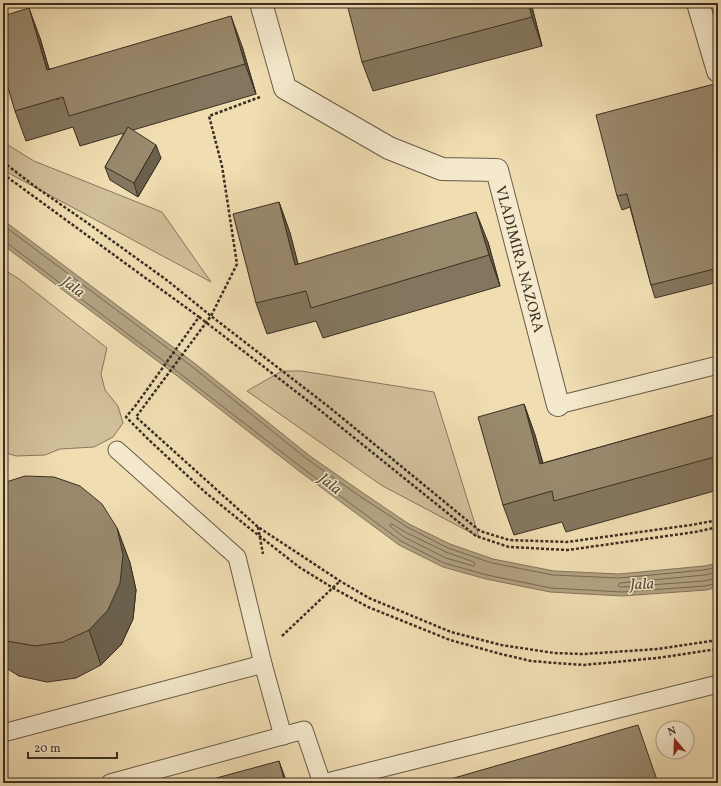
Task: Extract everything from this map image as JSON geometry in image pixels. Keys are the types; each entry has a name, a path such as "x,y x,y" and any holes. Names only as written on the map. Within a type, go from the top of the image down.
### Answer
{"street":[{"path":"261,3 285,88"},
{"path":"698,3 718,71"},
{"name":"VLADIMIRA NAZORA","path":"285,88 389,148 429,164 442,169 497,170 558,405"}],"lane":[{"name":"VLADIMIRA NAZORA","path":"558,405 718,365"},
{"path":"117,450 236,557 282,736"},
{"path":"3,732 263,664"},
{"path":"110,783 304,730 322,783 718,684"}],"path":[{"path":"285,88 209,116 222,166 237,264 211,316 136,416 258,527 340,581 369,598 451,632 501,645 529,650 583,654 658,649 718,640"},
{"path":"3,162 168,281 329,407 480,531 509,540 567,542 676,528 718,520"},
{"path":"3,174 206,322 316,407 476,536 509,547 568,550 695,532 718,527"},
{"path":"199,317 126,417 201,488 248,527 293,562 333,588 368,607 450,640 530,661 584,665 718,650"},
{"path":"280,638 340,581"}],"shaded area":[{"path":"3,142 34,161 162,212 211,282 3,170"},
{"path":"3,269 19,279 107,348 101,374 105,390 118,406 123,423 113,437 94,447 60,449 45,455 16,456 3,452"},
{"path":"282,371 301,371 434,392 479,537 381,485 247,391"}],"water":[{"name":"Jala","path":"3,220 193,362 310,456 409,524 450,544 493,559 554,571 619,574 704,566 718,563 718,587 706,590 622,596 550,592 486,579 443,567 399,545 299,471 176,375 3,245"}],"building":[{"path":"368,3 528,3 532,17 362,62 348,8"},
{"path":"29,8 47,70 231,16 245,64 69,116 63,97 15,111 3,71 3,16"},
{"path":"718,83 718,268 651,285 627,194 617,196 596,115"},
{"path":"128,127 156,145 134,183 105,167"},
{"path":"279,202 295,265 476,212 489,255 311,308 306,291 256,303 233,214"},
{"path":"524,404 540,464 718,414 718,456 554,501 552,491 503,505 478,417"},
{"path":"25,476 54,477 80,486 102,504 117,528 123,555 120,583 108,610 89,630 63,642 35,646 3,639 3,483"},
{"path":"638,725 658,783 437,783 454,778"},
{"path":"279,761 285,783 198,783"}]}
